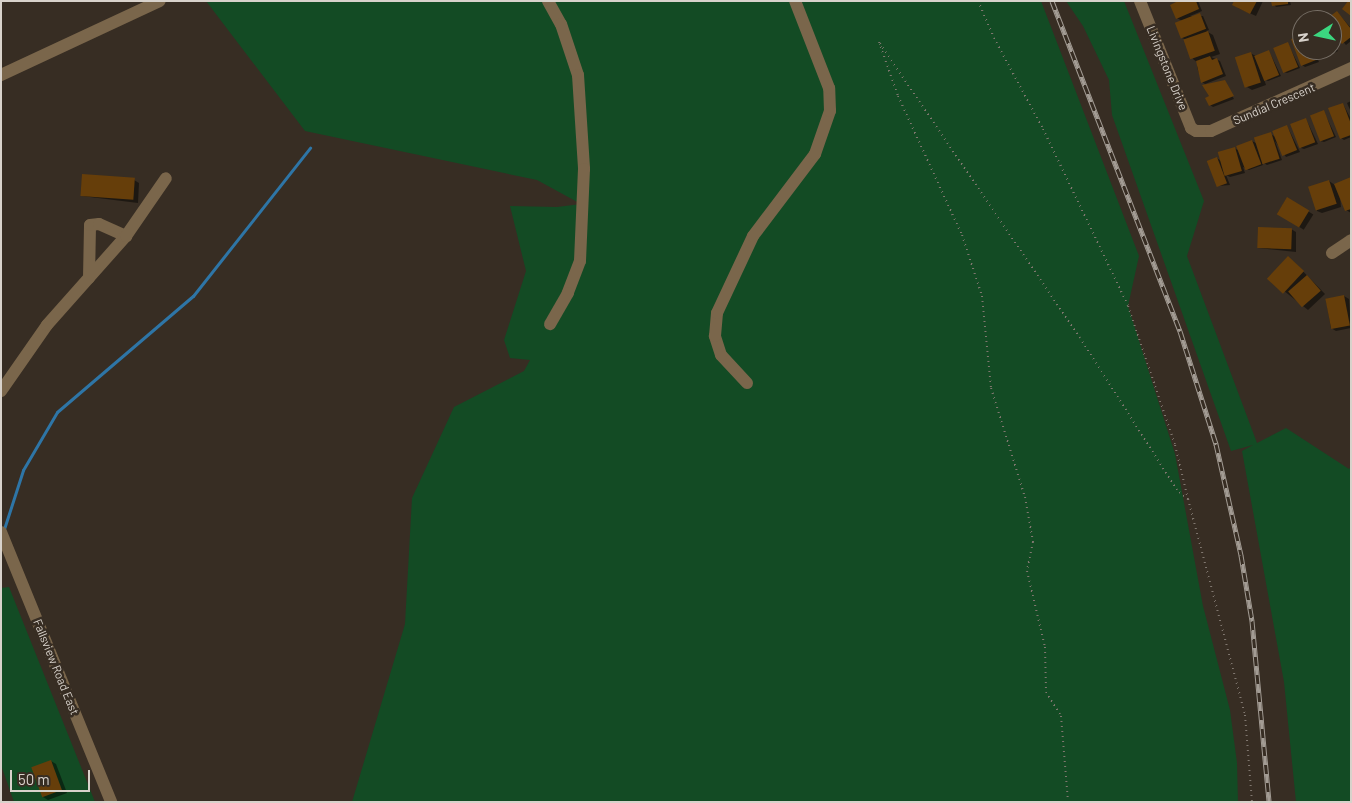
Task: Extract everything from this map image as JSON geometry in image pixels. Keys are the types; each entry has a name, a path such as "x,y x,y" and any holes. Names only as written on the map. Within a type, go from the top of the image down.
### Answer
{"street":[{"path":"1,75 160,1"},
{"path":"548,1 561,24 578,75 584,169 580,261 568,293 550,324"},
{"path":"747,384 721,355 715,336 717,313 753,236 815,154 830,111 828,88 795,1"},
{"name":"Livingstone Drive","path":"1140,1 1191,128 1196,132"},
{"name":"Sundial Crescent","path":"1196,132 1211,132 1351,68"},
{"path":"1,391 47,325 126,236 166,178"},
{"path":"88,279 90,225 99,224 126,236"},
{"path":"1332,253 1351,240"},
{"name":"Fallsview Road East","path":"1,532 110,802"}],"path":[{"path":"978,1 994,38 1044,129 1128,306 1175,444 1245,715 1252,802"},
{"path":"1068,802 1061,716 1046,692 1045,647 1028,571 1031,533 1025,497 991,388 982,296 962,235 898,96 879,42 1080,338 1177,490 1188,499"}],"green space":[{"path":"206,1 1041,1 1139,256 1128,306 1175,454 1203,606 1230,710 1237,763 1238,802 352,802 405,624 412,498 454,407 524,371 530,360 510,358 504,340 526,271 510,206 557,207 581,204 537,180 305,131"},
{"path":"1066,1 1124,1 1204,201 1187,256 1257,443 1286,428 1349,469 1351,466 1351,802 1296,802 1284,682 1242,451 1253,445 1231,451 1112,115 1109,80 1083,26"},
{"path":"9,587 95,802 14,802 1,765 1,588"}],"building":[{"path":"1178,1 1196,1 1199,9 1176,19 1170,5"},
{"path":"1234,1 1257,1 1250,14 1232,5"},
{"path":"1271,1 1288,1 1288,4 1272,6"},
{"path":"1348,1 1351,1 1351,16 1342,9"},
{"path":"1200,13 1206,29 1181,39 1175,23"},
{"path":"1342,17 1351,29 1351,37 1342,44"},
{"path":"1208,31 1215,51 1190,59 1183,39"},
{"path":"1288,42 1292,52 1292,60 1295,60 1298,67 1283,73 1273,48"},
{"path":"1269,50 1279,75 1264,81 1254,56"},
{"path":"1251,52 1261,82 1245,88 1235,57"},
{"path":"1210,56 1212,60 1217,58 1223,74 1201,83 1196,61"},
{"path":"1299,60 1316,60 1301,66"},
{"path":"1225,80 1234,96 1209,106 1205,98 1209,96 1202,85"},
{"path":"1343,103 1351,124 1351,135 1340,139 1328,108"},
{"path":"1324,110 1334,136 1320,142 1310,115"},
{"path":"1306,118 1315,142 1299,148 1290,124"},
{"path":"1287,125 1297,150 1282,156 1272,131"},
{"path":"1271,132 1280,159 1263,164 1254,138"},
{"path":"1252,140 1261,164 1245,170 1236,146"},
{"path":"1235,147 1242,171 1225,176 1218,152"},
{"path":"1217,157 1227,183 1217,187 1207,161"},
{"path":"82,174 135,178 133,200 80,196"},
{"path":"1351,177 1351,209 1345,211 1334,184"},
{"path":"1329,180 1337,204 1316,211 1308,187"},
{"path":"1287,197 1309,210 1299,228 1277,214"},
{"path":"1258,227 1292,228 1291,249 1257,248"},
{"path":"1288,256 1304,271 1283,294 1267,279"},
{"path":"1307,275 1321,291 1302,307 1288,291"},
{"path":"1344,295 1350,325 1331,329 1325,299"},
{"path":"51,760 62,790 42,797 31,767"}],"waterway":[{"path":"4,529 23,470 57,412 193,296 310,148"}],"railway":[{"path":"1052,1 1180,331 1216,444 1241,555 1252,621 1269,802"}]}
